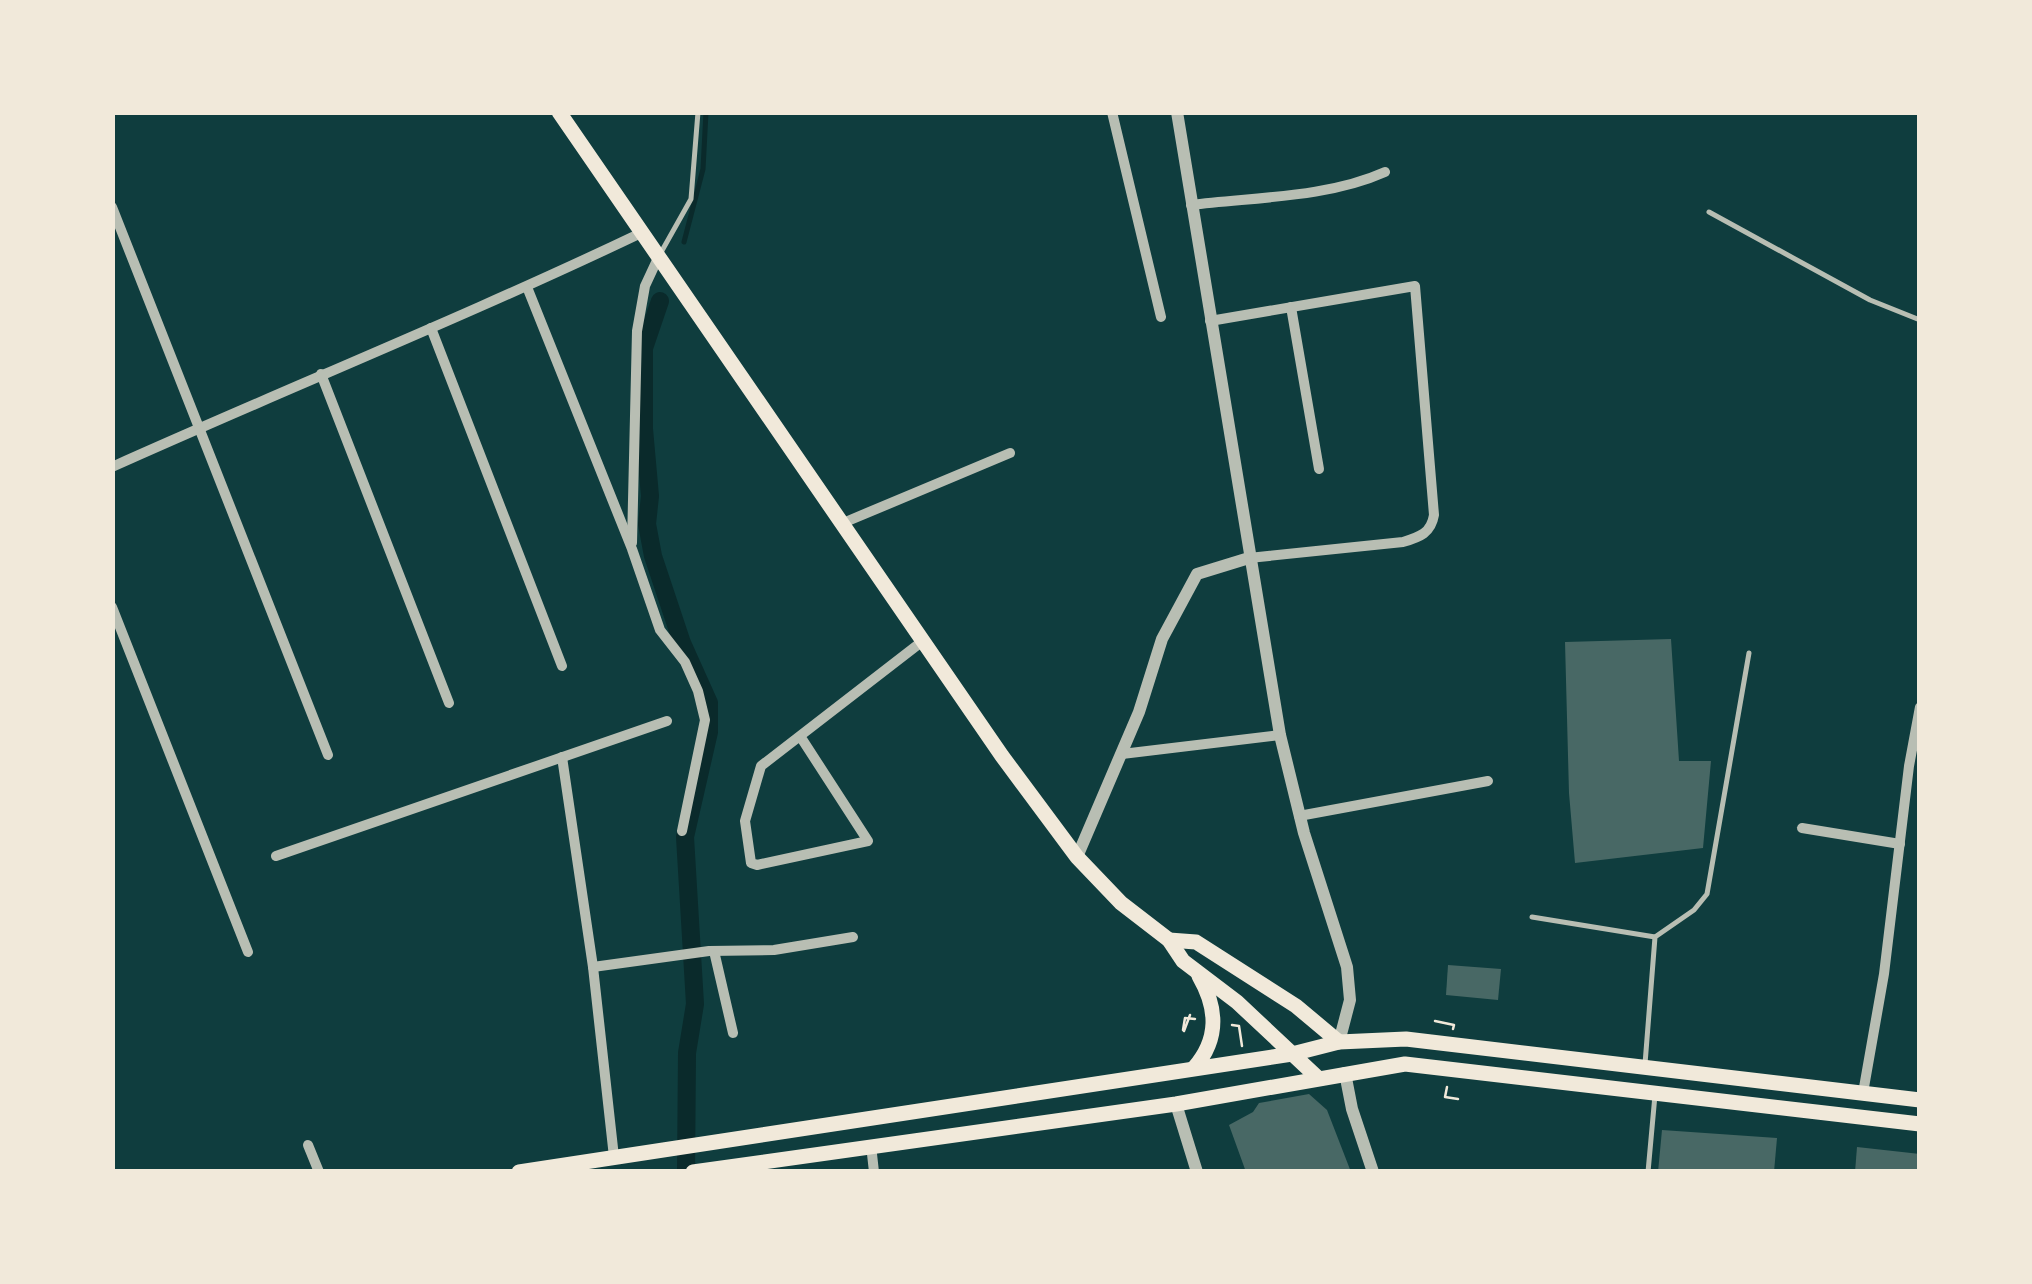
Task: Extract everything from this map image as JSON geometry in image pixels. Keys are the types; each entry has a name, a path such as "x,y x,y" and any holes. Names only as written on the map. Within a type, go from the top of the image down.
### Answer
{"main road":[{"path":"560,112 1002,756 1077,858 1121,903 1169,940 1183,961 1237,1002 1318,1078"},
{"path":"1169,940 1196,942 1296,1006 1339,1042 1345,1073"},
{"path":"1194,1068 1206,1054 1214,1029 1211,1002 1196,971"},
{"path":"519,1172 1292,1054 1339,1042 1406,1039 1920,1100"},
{"path":"696,1171 1176,1104 1405,1064 1920,1124"}],"street":[{"path":"1112,112 1162,317"},
{"path":"1177,112 1280,735 1299,816 1347,967 1350,1000 1339,1042"},
{"path":"1191,205 1364,182 1385,172"},
{"path":"112,207 328,755"},
{"path":"112,467 527,287 641,233"},
{"path":"632,548 637,331 645,286 658,258"},
{"path":"1077,858 1122,754 1162,639 1196,574 1249,558 1402,542 1420,538 1432,526 1415,286 1210,321"},
{"path":"527,287 632,548 660,630 685,662 698,691 705,720 682,830"},
{"path":"1291,307 1320,469"},
{"path":"431,328 562,666"},
{"path":"321,374 448,703"},
{"path":"843,523 1010,452"},
{"path":"112,607 248,952"},
{"path":"800,736 868,841 757,865 752,863 744,821 761,766 924,640"},
{"path":"1863,1093 1884,974 1920,708"},
{"path":"276,856 667,721"},
{"path":"1122,754 1280,735"},
{"path":"562,756 593,967 614,1157"},
{"path":"1299,816 1488,780"},
{"path":"1802,828 1900,844"},
{"path":"593,967 711,950 774,950 852,937"},
{"path":"711,950 733,1033"},
{"path":"1345,1073 1352,1108 1374,1172"},
{"path":"1176,1104 1197,1172"},
{"path":"308,1145 318,1172"},
{"path":"870,1146 874,1172"}],"lane":[{"path":"658,258 690,199 698,112"},
{"path":"1709,212 1870,300 1920,320"},
{"path":"1532,917 1656,937 1694,910 1706,894 1749,653"},
{"path":"1644,1068 1656,937"},
{"path":"1648,1172 1655,1093"}],"path":[{"path":"1435,1021 1454,1025"},
{"path":"1445,1097 1458,1099"}],"building":[{"path":"1671,639 1679,761 1711,761 1703,848 1575,863 1565,642"},
{"path":"1448,965 1501,969 1498,1000 1446,995"},
{"path":"1309,1094 1327,1110 1351,1172 1246,1172 1229,1125 1253,1112 1259,1103"},
{"path":"1662,1130 1777,1138 1774,1172 1658,1172"},
{"path":"1857,1147 1920,1154 1920,1172 1855,1172"}],"waterway":[{"path":"684,242 703,169 706,112"},
{"path":"660,301 644,348 644,429 650,496 647,524 653,556 682,643 709,703 709,732 685,837 695,1004 687,1053 686,1172"}]}
